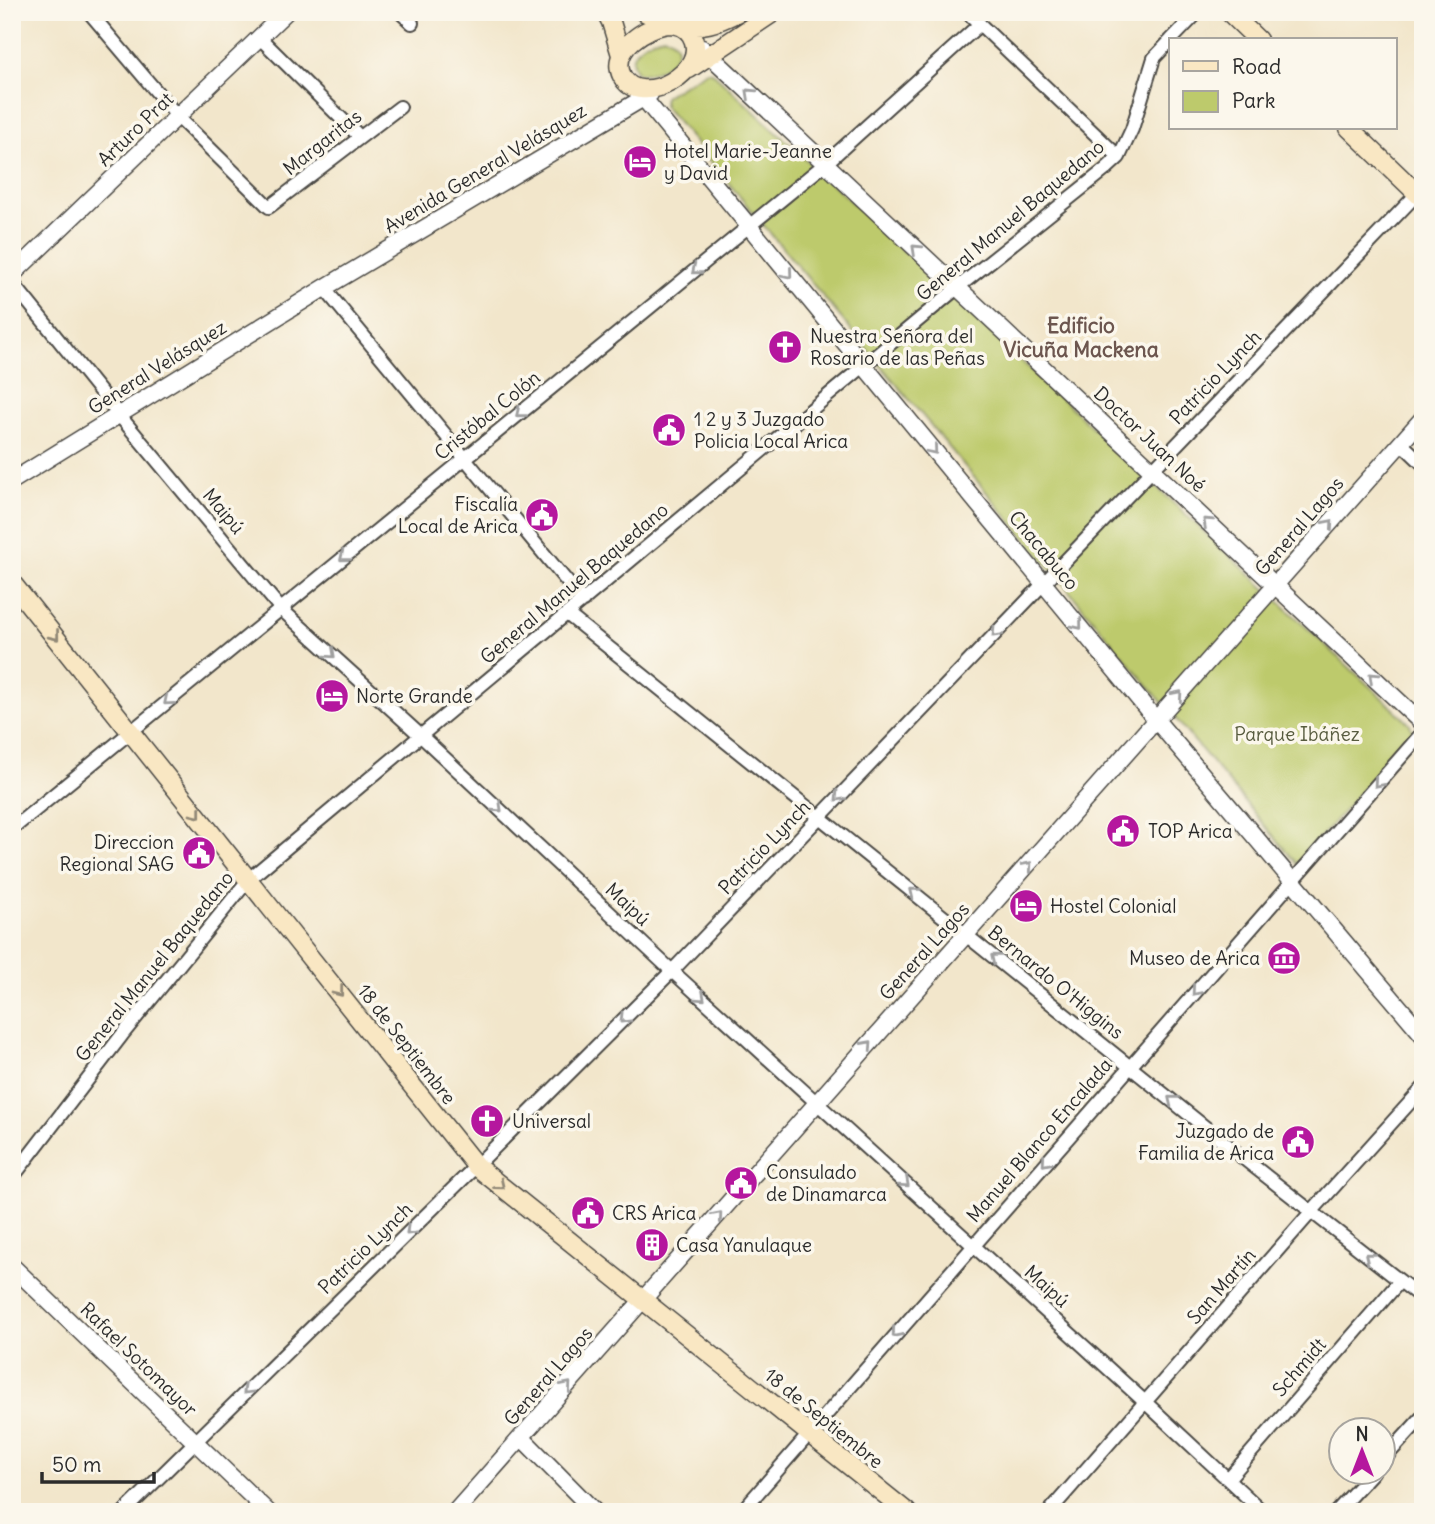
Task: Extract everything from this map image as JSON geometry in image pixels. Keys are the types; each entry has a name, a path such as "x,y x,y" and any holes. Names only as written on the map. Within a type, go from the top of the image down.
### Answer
{"main road":[{"path":"606,12 621,55 622,76 629,86 640,94 644,90 673,80 774,12"},
{"path":"644,12 681,26 687,30 694,42 694,60 673,80"},
{"path":"621,55 645,32 656,26 705,25 721,21 738,12"},
{"path":"1229,12 1256,38"},
{"path":"1351,130 1420,197"},
{"name":"18 de Septiembre","path":"12,583 476,1166 907,1512"}],"street":[{"path":"89,12 178,117"},
{"name":"Arturo Prat","path":"12,275 286,12"},
{"path":"400,12 412,23"},
{"path":"967,12 1119,157"},
{"name":"General Manuel Baquedano","path":"1173,38 1198,12"},
{"name":"Cristóbal Colón","path":"12,829 825,164 980,24"},
{"path":"260,38 360,137"},
{"name":"Doctor Juan Noé","path":"694,42 1423,724"},
{"name":"General Manuel Baquedano","path":"12,1178 122,1035 249,879 957,288 1106,169 1119,157 1132,129 1154,58 1169,42"},
{"name":"Chacabuco","path":"640,94 1156,720 1423,1035"},
{"name":"Avenida General Velásquez","path":"324,288 640,94"},
{"name":"Margaritas","path":"178,117 269,207 400,107"},
{"name":"Patricio Lynch","path":"124,1512 672,971 1152,470 1420,197"},
{"name":"Maipú","path":"12,282 281,608 672,971 1263,1512"},
{"path":"324,288 583,601"},
{"name":"General Velásquez","path":"12,481 324,288"},
{"name":"General Lagos","path":"455,1512 1423,418"},
{"path":"1401,443 1423,464"},
{"name":"Bernardo O'Higgins","path":"567,614 1252,1166 1423,1299"},
{"name":"Manuel Blanco Encalada","path":"741,1512 1423,732"},
{"name":"San Martín","path":"1049,1512 1423,1088"},
{"name":"Rafael Sotomayor","path":"12,1266 268,1512"},
{"name":"Schmidt","path":"1228,1479 1400,1281"},
{"path":"1396,1446 1423,1416"},
{"path":"522,1438 595,1512"},
{"path":"1336,1512 1360,1486"}],"green space":[{"path":"665,36 674,41 677,47 671,61 655,71 637,72 633,65 635,53 645,43"},
{"name":"Parque Ibáñez","path":"707,71 712,72 1410,724 1412,731 1409,737 1297,864 664,106 665,96"}],"place":[{"name":"Hotel Marie-Jeanne y David","path":"640,162"},
{"name":"Nuestra Señora del Rosario de las Peñas","path":"785,347"},
{"name":"1 2 y 3 Juzgado Policia Local Arica","path":"669,430"},
{"name":"Fiscalía Local de Arica","path":"542,515"},
{"name":"Norte Grande","path":"332,696"},
{"name":"TOP Arica","path":"1123,831"},
{"name":"Direccion Regional SAG","path":"199,853"},
{"name":"Hostel Colonial","path":"1026,906"},
{"name":"Museo de Arica","path":"1284,958"},
{"name":"Universal","path":"487,1121"},
{"name":"Juzgado de Familia de Arica","path":"1298,1142"},
{"name":"Consulado de Dinamarca","path":"741,1183"},
{"name":"CRS Arica","path":"588,1213"},
{"name":"Casa Yanulaque","path":"652,1245"}],"district":[{"name":"Edificio Vicuña Mackena","path":"1081,337"}]}
